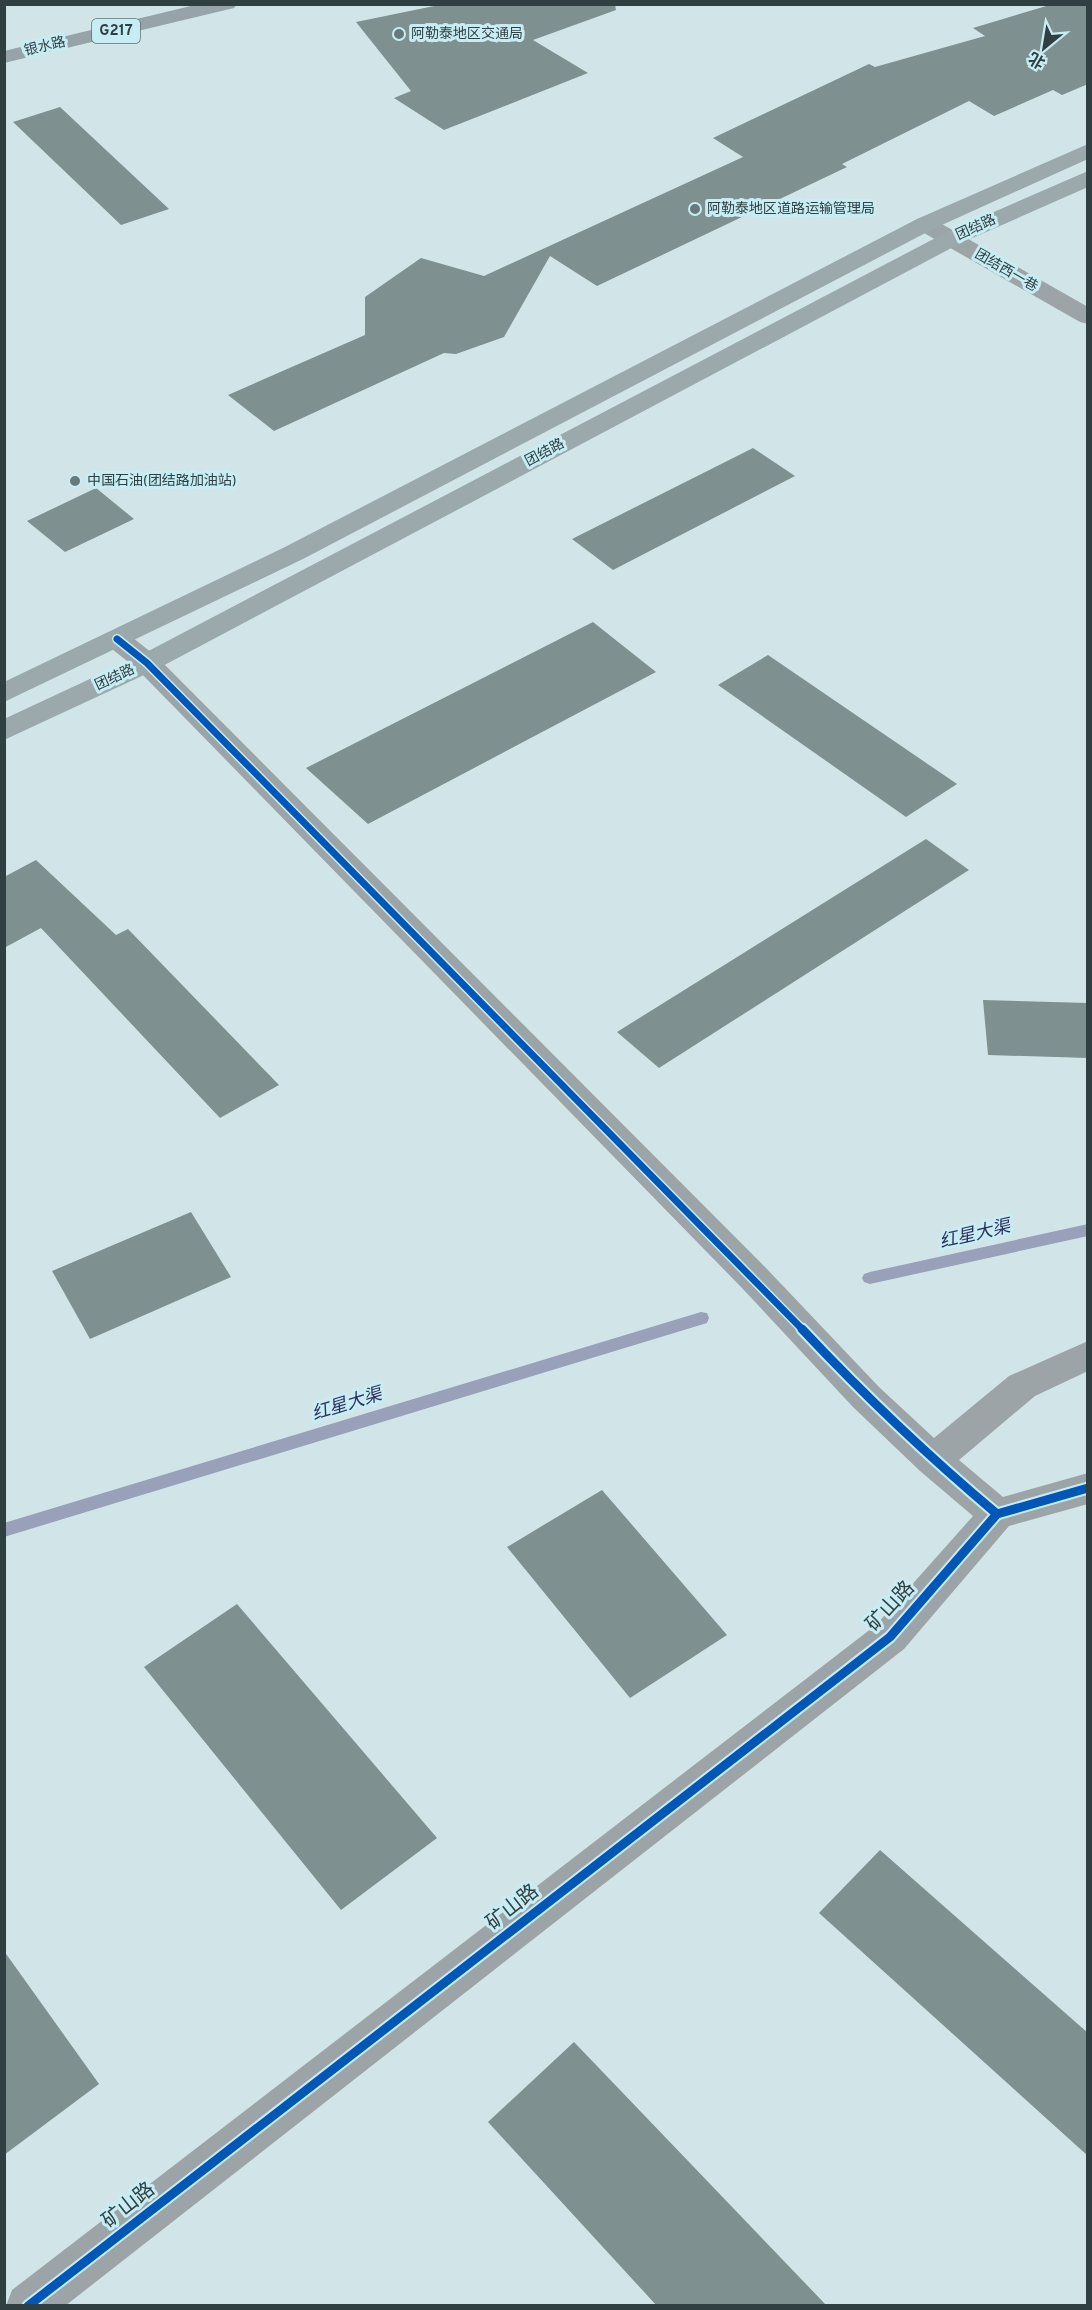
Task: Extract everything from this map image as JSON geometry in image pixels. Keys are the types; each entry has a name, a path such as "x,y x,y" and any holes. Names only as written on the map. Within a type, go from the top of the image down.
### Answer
{"highway":[{"name":"银水路","path":"4,37 148,4"},
{"name":"银水路","path":"4,57 227,4"}],"main road":[{"name":"团结路","path":"4,693 294,553 925,224 1088,151"},
{"name":"团结路","path":"4,731 147,663 951,239 1088,178"}],"street":[{"name":"团结西一巷","path":"925,224 1088,317"},
{"path":"117,639 147,663 754,1278 866,1397 933,1460 997,1514 1088,1488"},
{"path":"933,1460 1022,1386 1088,1355"},
{"name":"矿山路","path":"28,2306 890,1637 997,1514"}],"building":[{"path":"444,4 615,4 616,10 533,40 588,73 444,130 394,98 411,91 356,22"},
{"path":"1053,4 1088,4 1088,84 1062,95 1053,90 994,116 969,101 842,164 847,167 597,286 550,256 504,337 456,354 444,353 274,431 228,395 365,335 365,297 421,258 484,276 743,157 713,138 869,64 875,67 985,36 973,28"},
{"path":"60,107 169,209 121,225 13,122"},
{"path":"753,448 795,476 613,570 572,539"},
{"path":"96,488 134,519 65,552 27,521"},
{"path":"593,622 656,672 368,824 306,768"},
{"path":"768,655 957,784 906,817 718,685"},
{"path":"926,839 969,870 659,1068 617,1032"},
{"path":"36,860 116,935 128,929 279,1085 220,1118 41,928 4,948 4,877"},
{"path":"983,1000 1088,1003 1088,1058 988,1055"},
{"path":"191,1212 231,1277 90,1339 52,1271"},
{"path":"602,1490 727,1635 630,1698 507,1547"},
{"path":"237,1604 437,1838 341,1910 144,1667"},
{"path":"880,1850 1088,2033 1088,2156 819,1913"},
{"path":"4,1951 99,2084 4,2155"},
{"path":"574,2042 827,2306 657,2306 488,2122"}],"waterway":[{"name":"红星大渠","path":"870,1278 1088,1230"},
{"name":"红星大渠","path":"4,1530 701,1318"}],"cycle path":[{"path":"117,639 147,663 754,1278 866,1397 933,1460 997,1514 1088,1488"},
{"path":"28,2306 890,1637 997,1514"}],"place":[{"name":"阿勒泰地区交通局","path":"399,34"},
{"name":"阿勒泰地区道路运输管理局","path":"695,209"},
{"name":"中国石油(团结路加油站)","path":"75,481"}]}
